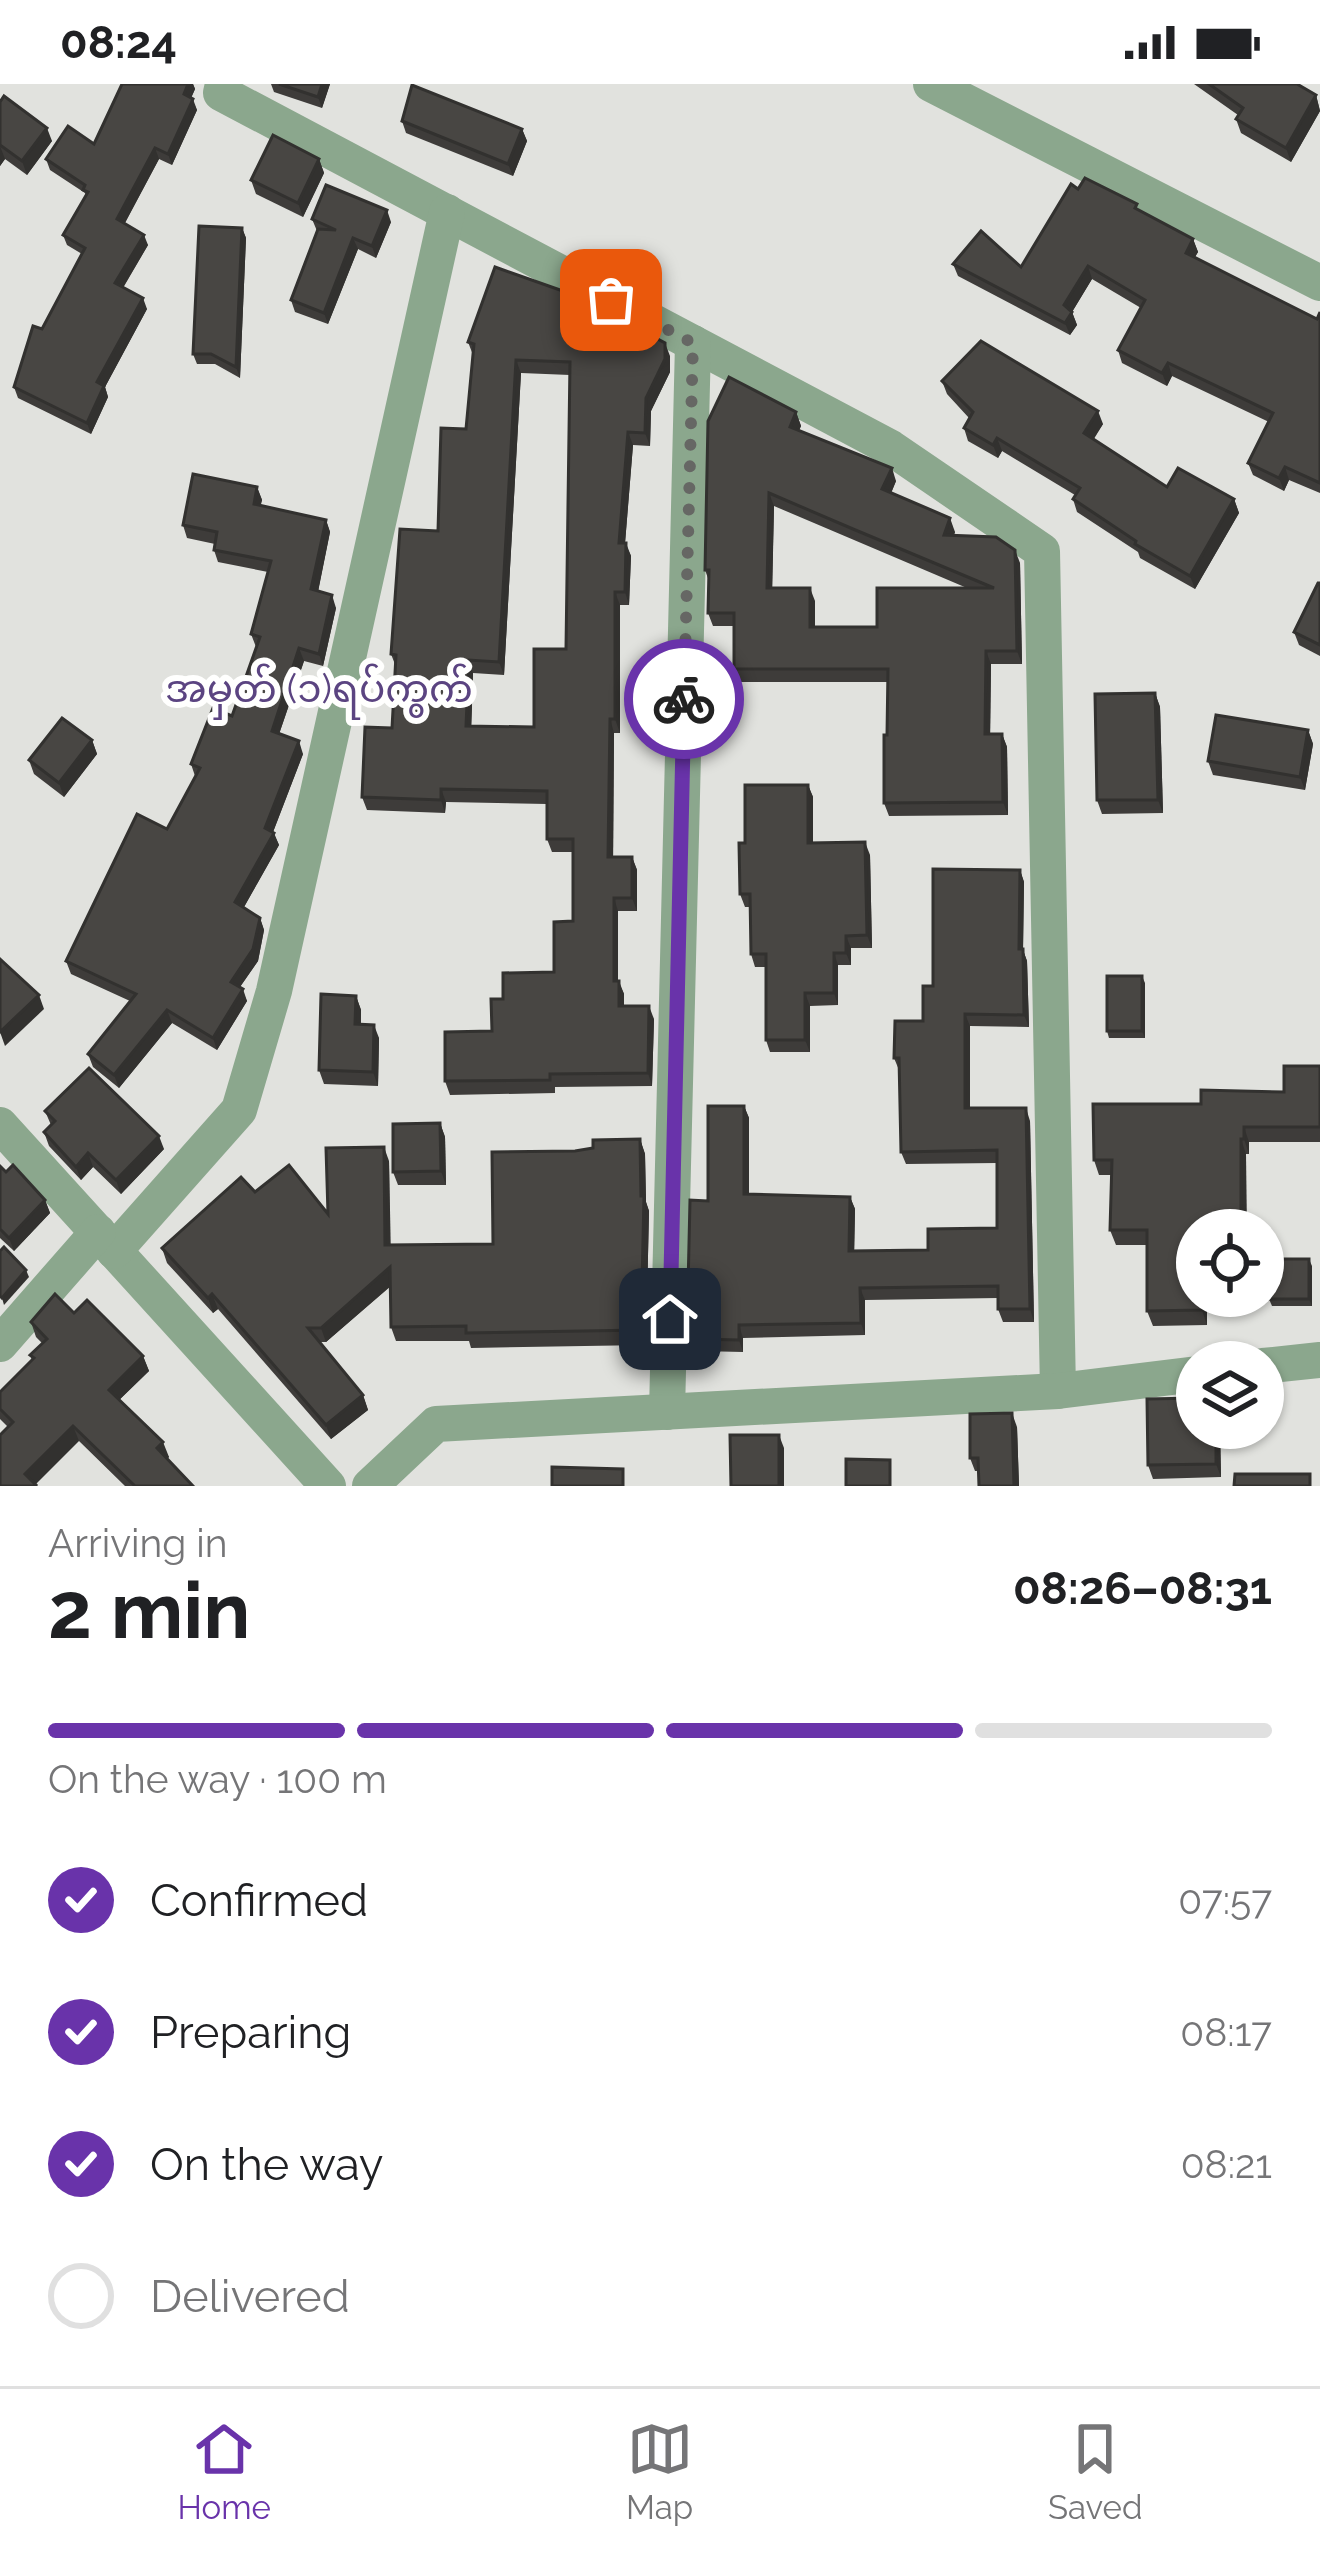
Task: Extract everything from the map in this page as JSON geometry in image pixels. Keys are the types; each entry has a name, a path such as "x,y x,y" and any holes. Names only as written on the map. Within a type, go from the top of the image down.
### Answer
{"street":[{"path":"223,84 221,93 890,448 1042,551 1058,1390"},
{"path":"932,84 1320,283"},
{"path":"0,1344 238,1110 274,991 447,212"},
{"path":"667,1412 693,343"},
{"path":"0,1125 328,1486"},
{"path":"1284,1364 1320,1360"},
{"path":"370,1486 436,1424 1058,1390 1176,1376"}],"building":[{"path":"122,84 188,84 184,94 193,99 168,154 155,148 117,219 144,235 115,283 143,298 97,382 104,386 87,423 14,387 33,326 42,329 85,248 63,235 88,192 83,190 85,185 46,159 68,126 94,144"},
{"path":"279,84 322,84 318,97"},
{"path":"1209,84 1297,84 1316,95 1286,148 1236,119 1243,108"},
{"path":"412,85 522,129 508,164 402,121"},
{"path":"4,96 47,128 22,161 0,145"},
{"path":"273,135 319,159 298,203 251,180"},
{"path":"1085,178 1193,239 1186,253 1317,319 1320,312 1320,483 1285,467 1279,478 1248,463 1273,413 1168,363 1162,373 1118,350 1145,300 1088,266 1064,305 1072,312 1065,323 953,264 981,231 1021,267 1071,184 1078,189"},
{"path":"326,185 387,210 372,246 353,238 324,313 291,300 318,229 336,230 312,219"},
{"path":"199,226 242,228 236,367 211,354 193,354"},
{"path":"495,267 577,296 665,343 665,359 646,398 645,433 628,432 619,543 626,543 625,592 615,592 615,719 610,719 608,857 632,857 632,898 614,898 614,981 619,981 619,1006 649,1006 648,1073 445,1081 445,1032 492,1031 491,999 503,999 503,973 554,972 554,922 573,921 573,839 547,839 547,791 441,789 441,800 362,797 365,727 392,728 396,655 391,654 400,529 438,531 441,428 466,429 474,344 468,342","holes":["516,360 570,362 566,649 534,649 534,727 466,726 469,660 499,662"]},
{"path":"981,341 1098,411 1084,433 1167,487 1178,468 1234,499 1190,576 1073,499 1080,488 997,438 993,445 964,428 973,412 942,381"},
{"path":"729,377 796,412 790,427 892,468 882,489 950,518 944,535 996,537 1015,550 1017,651 986,651 985,734 1002,734 1003,802 884,803 888,669 734,669 734,613 708,613 708,421","holes":["769,493 994,588 877,588 877,627 810,627 810,588 767,588"]},
{"path":"193,474 257,487 254,504 326,520 311,589 332,595 319,654 299,648 272,731 299,741 265,828 274,833 235,902 260,918 253,949 231,982 243,989 213,1038 167,1010 114,1075 88,1054 136,994 66,961 137,814 167,829 200,768 191,764 213,708 232,716 260,637 251,634 271,561 214,550 217,532 183,525"},
{"path":"1320,583 1320,645 1294,632"},
{"path":"1155,693 1158,800 1097,800 1095,694"},
{"path":"1216,715 1308,730 1300,777 1208,761"},
{"path":"62,718 92,740 59,783 29,760"},
{"path":"745,785 808,785 808,843 865,842 867,935 846,936 846,953 834,953 834,993 805,993 805,1040 766,1040 766,954 751,954 750,894 740,894"},
{"path":"933,869 1020,870 1024,1015 965,1014 965,1108 1026,1108 1030,1309 998,1309 998,1286 860,1288 861,1323 739,1325 739,1340 696,1339 696,1332 687,1332 690,1200 708,1201 708,1106 744,1106 744,1194 850,1197 849,1251 928,1250 928,1229 997,1228 997,1150 901,1152 895,1021 923,1021 923,986 933,986"},
{"path":"0,959 39,995 0,1032"},
{"path":"1107,976 1142,976 1142,1031 1107,1031"},
{"path":"321,994 356,996 355,1024 374,1025 373,1072 319,1070"},
{"path":"1284,1066 1320,1066 1320,1127 1244,1127 1241,1209 1176,1209 1176,1310 1147,1311 1147,1230 1110,1230 1112,1160 1094,1160 1093,1104 1201,1104 1201,1090 1284,1092"},
{"path":"89,1068 159,1136 116,1180 88,1153 76,1167 44,1132 55,1121 45,1111"},
{"path":"440,1123 441,1171 393,1172 393,1124"},
{"path":"640,1139 644,1196 641,1330 466,1333 466,1326 391,1327 390,1267 321,1328 308,1328 363,1395 326,1425 212,1294 208,1298 162,1248 241,1177 255,1192 289,1165 328,1214 326,1148 384,1147 385,1245 493,1244 492,1152 575,1151 593,1148 593,1140"},
{"path":"13,1165 45,1200 9,1238 0,1229 0,1166 6,1172"},
{"path":"4,1247 26,1270 2,1298 0,1251"},
{"path":"1284,1259 1309,1259 1309,1299 1284,1299"},
{"path":"55,1294 74,1313 87,1300 143,1356 109,1390 163,1442 157,1448 193,1486 135,1486 73,1426 25,1474 35,1486 0,1486 0,1435 13,1422 0,1409 0,1392 47,1339 31,1322"},
{"path":"1176,1398 1176,1449 1216,1449 1216,1464 1148,1465 1147,1399"},
{"path":"1012,1413 1014,1486 979,1486 978,1458 970,1458 970,1414"},
{"path":"730,1435 779,1435 779,1486 731,1486"},
{"path":"846,1459 890,1460 890,1486 846,1486"},
{"path":"552,1467 623,1469 623,1486 552,1486"},
{"path":"1235,1474 1310,1474 1310,1486 1234,1486"}],"way so far":[{"path":"611,300 693,343 684,699"}],"district":[{"name":"အမှတ် (၁)ရပ်ကွက်","path":"319,688"}],"route":[{"path":"670,1319 684,699"}]}
